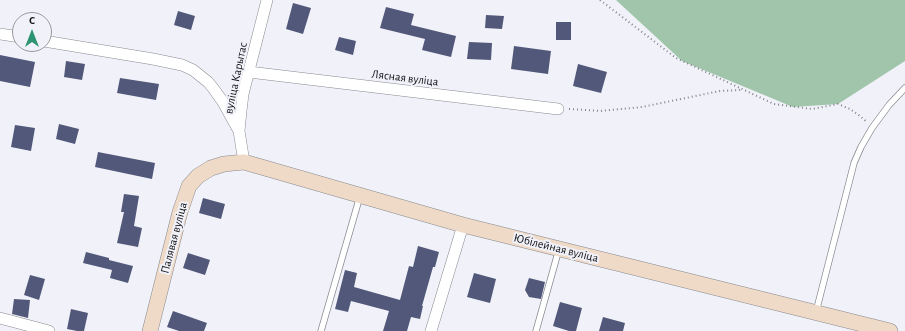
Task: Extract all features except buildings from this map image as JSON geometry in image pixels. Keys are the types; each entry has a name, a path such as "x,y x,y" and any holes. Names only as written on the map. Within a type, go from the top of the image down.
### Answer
{"main road":[{"name":"Юбілейная вуліца","path":"224,164 244,162 462,225 816,312 887,331"},
{"name":"Палявая вуліца","path":"150,331 180,212 189,186 198,176 210,168 224,164"}],"street":[{"name":"вуліца Карытас","path":"244,162 239,131 242,100 267,0"},
{"path":"0,34 12,36"},
{"path":"52,42 168,61 193,70 213,88 223,102 239,131"},
{"name":"Лясная вуліца","path":"249,72 558,109"},
{"path":"431,331 462,225"},
{"path":"0,318 49,331"}],"lane":[{"path":"816,312 854,163 872,128 905,88"},
{"path":"321,331 360,196"},
{"path":"536,331 559,249"}],"path":[{"path":"600,0 676,58 743,90 774,104 812,109 838,104 850,109 860,116 872,128"},
{"path":"558,109 600,111 642,107 720,91 743,90"}],"green space":[{"path":"616,0 905,0 905,61 838,104 793,107 682,61"}]}
